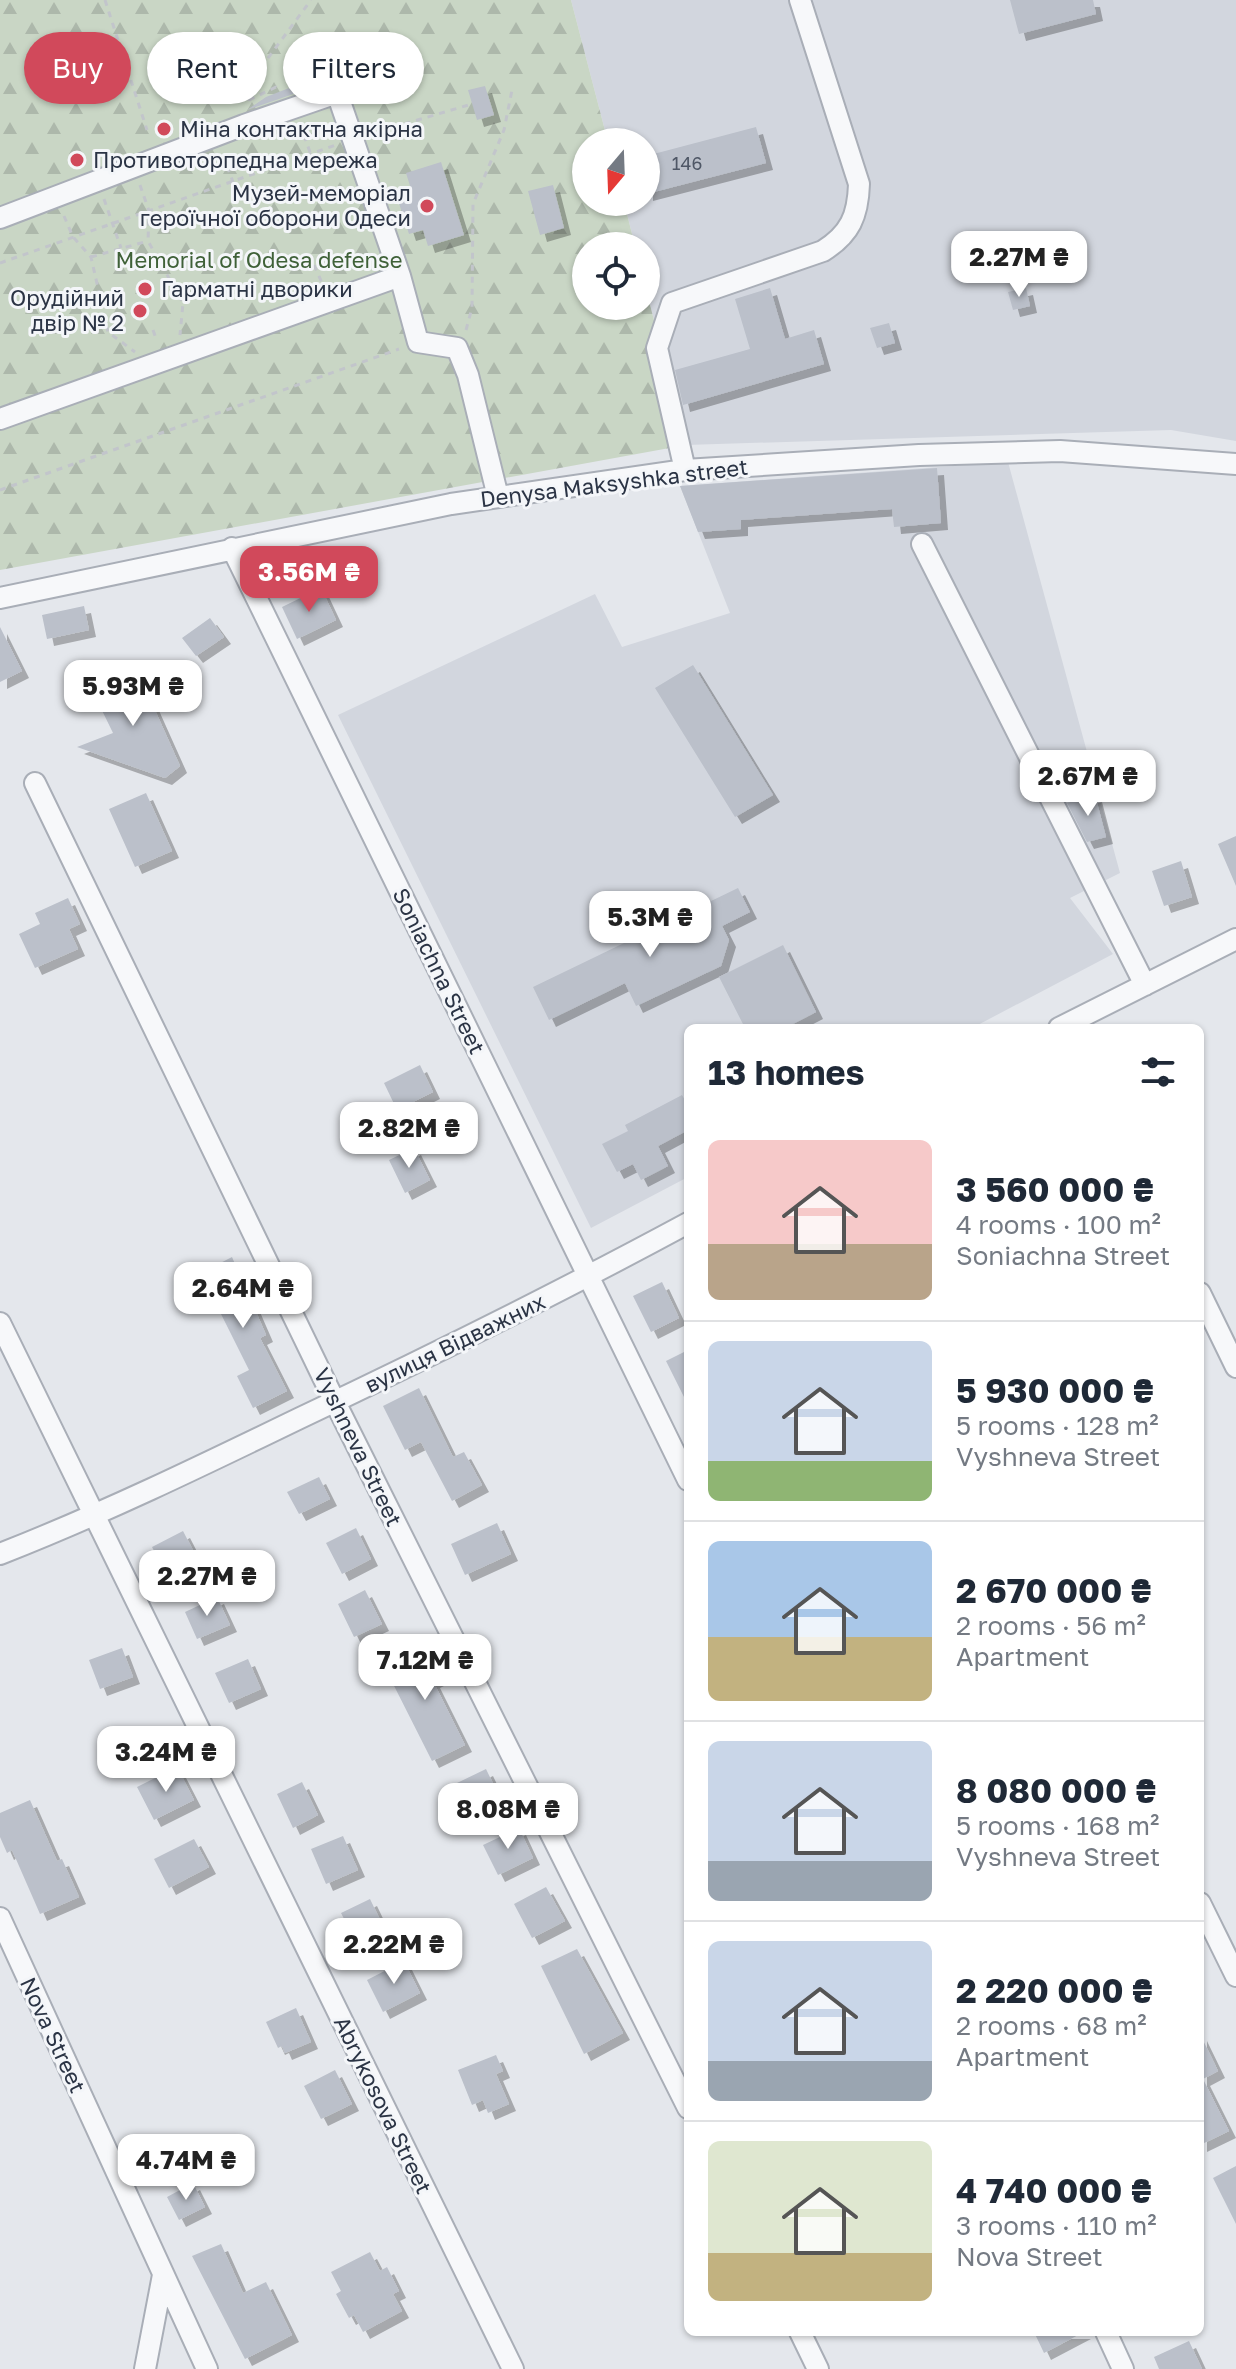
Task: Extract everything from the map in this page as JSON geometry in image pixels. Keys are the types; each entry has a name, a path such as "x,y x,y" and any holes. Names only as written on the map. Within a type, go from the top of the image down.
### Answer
{"street":[{"path":"685,470 657,348 672,303 823,251 842,240 853,222 858,203 859,184 800,0"},
{"path":"0,218 337,93 400,276 418,342 457,348 468,375 498,497"},
{"path":"0,419 400,276"},
{"name":"Denysa Maksyshka street","path":"0,598 232,548 498,497 685,470 919,455 1060,451 1236,464"},
{"path":"922,544 1145,985"},
{"name":"Soniachna Street","path":"232,548 684,1472"},
{"name":"Vyshneva Street","path":"35,783 335,1402 684,2100"},
{"path":"1069,1024 1236,939"},
{"name":"вулиця Відважних","path":"0,1554 93,1518 335,1402 588,1277 684,1225"},
{"path":"1204,1301 1236,1367"},
{"name":"Abrykosova Street","path":"0,1323 513,2369"},
{"path":"1204,1911 1236,1976"},
{"name":"Nova Street","path":"0,1918 207,2369"},
{"path":"145,2369 163,2275"},
{"path":"802,2336 818,2369"},
{"path":"1108,2336 1123,2369"}],"path":[{"path":"105,0 147,130"},
{"path":"267,59 311,0"},
{"path":"267,91 276,87 278,92"},
{"path":"457,348 465,336 472,308 473,204 504,130 512,90"},
{"path":"244,125 248,104"},
{"path":"0,263 352,139 472,104"},
{"path":"294,107 311,155"},
{"path":"215,136 233,182"},
{"path":"134,169 149,211 148,241 183,303 178,355"},
{"path":"98,182 121,248"},
{"path":"55,198 73,237 91,257 108,332 151,364"},
{"path":"91,257 148,241"},
{"path":"0,490 418,342"}],"shaded area":[{"path":"571,0 1236,0 1236,441 1171,430 686,445 654,320 660,320 660,232 632,232 628,216 660,216 660,128 604,128"},
{"path":"1008,462 1120,873 1070,898 1113,954 980,1024 684,1024 684,1179 591,1228 338,715 595,594 622,647 730,613 680,486"}],"green space":[{"name":"Memorial of Odesa defense","path":"0,0 571,0 604,128 572,128 572,216 628,216 632,232 572,232 572,320 654,320 686,445 0,570"}],"building":[{"path":"1010,0 1093,0 1096,14 1019,34"},
{"path":"485,86 494,115 477,120 468,90"},
{"path":"283,90 283,98 267,103 267,97"},
{"path":"756,127 766,163 660,190 660,152"},
{"name":"Музей-меморіал героїчної оборони Одеси","path":"441,162 464,235 428,246 423,230 409,234 396,194 411,189 406,173"},
{"path":"553,185 564,228 540,235 528,191"},
{"path":"770,288 785,339 814,330 824,364 683,405 675,370 750,349 735,299"},
{"path":"1026,288 1030,306 1013,310 1008,292"},
{"path":"889,323 895,343 877,348 870,328"},
{"path":"937,468 941,523 894,527 892,509 741,520 741,529 698,532 680,486"},
{"path":"321,588 336,620 297,639 282,607"},
{"path":"84,606 89,630 47,639 42,615"},
{"path":"210,618 224,637 196,656 182,638"},
{"path":"0,627 22,671 0,682"},
{"path":"693,665 773,795 735,817 655,688"},
{"path":"136,668 180,766 165,778 77,747 113,733 92,690"},
{"path":"146,793 172,851 135,867 109,809"},
{"path":"1095,795 1106,837 1087,842 1067,803"},
{"path":"1236,836 1236,886 1218,844"},
{"path":"1181,861 1192,897 1164,906 1152,871"},
{"path":"738,888 750,912 722,926 729,940 721,966 636,1006 625,983 549,1020 533,987"},
{"path":"68,898 80,924 69,929 78,949 35,968 19,934 40,924 35,913"},
{"path":"783,945 816,1012 793,1024 743,1024 719,977"},
{"path":"420,1065 433,1092 397,1110 384,1083"},
{"path":"682,1095 684,1099 684,1132 658,1146 668,1166 641,1180 633,1164 617,1172 602,1144 628,1131 625,1125"},
{"path":"414,1148 430,1180 405,1193 389,1160"},
{"path":"232,1257 266,1335 260,1338 287,1391 253,1408 237,1376 249,1370 215,1302 209,1305 195,1276"},
{"path":"662,1282 679,1318 651,1332 633,1296"},
{"path":"684,1352 684,1397 666,1361"},
{"path":"419,1388 453,1457 464,1452 482,1485 452,1501 421,1442 405,1450 383,1406"},
{"path":"319,1477 330,1499 299,1514 287,1492"},
{"path":"497,1523 511,1554 465,1575 451,1544"},
{"path":"356,1528 371,1559 342,1574 326,1543"},
{"path":"183,1531 198,1560 167,1576 152,1547"},
{"path":"365,1590 382,1624 354,1637 338,1604"},
{"path":"217,1597 230,1625 197,1639 185,1612"},
{"path":"424,1645 441,1677 433,1681 465,1745 432,1761 384,1666"},
{"path":"122,1648 133,1677 100,1689 89,1660"},
{"path":"248,1659 261,1689 229,1703 215,1673"},
{"path":"177,1767 194,1800 154,1820 137,1787"},
{"path":"486,1769 502,1802 473,1816 457,1783"},
{"path":"302,1782 318,1815 293,1828 277,1794"},
{"path":"30,1800 57,1861 62,1859 79,1897 40,1914 12,1850 7,1853 0,1837 0,1813"},
{"path":"519,1828 533,1858 498,1875 483,1845"},
{"path":"343,1836 358,1870 326,1884 311,1849"},
{"path":"194,1839 209,1867 169,1888 154,1859"},
{"path":"546,1887 565,1921 532,1938 514,1904"},
{"path":"370,1899 384,1928 356,1942 341,1913"},
{"path":"577,1949 623,2033 584,2054 541,1966"},
{"path":"404,1961 420,1993 383,2012 367,1980"},
{"path":"296,2008 311,2042 285,2053 282,2046 278,2048 266,2022"},
{"path":"1204,2042 1218,2071 1204,2078"},
{"path":"496,2055 503,2071 496,2074 509,2104 488,2113 483,2100 472,2105 458,2070"},
{"path":"335,2070 352,2104 321,2119 304,2086"},
{"path":"1204,2081 1229,2131 1204,2143"},
{"path":"1236,2166 1236,2224 1213,2178"},
{"path":"193,2183 205,2207 179,2220 167,2197"},
{"path":"221,2244 243,2293 266,2282 292,2335 245,2359 192,2256"},
{"path":"370,2252 380,2271 387,2267 399,2291 393,2294 402,2311 363,2332 354,2315 349,2318 336,2294 341,2291 331,2272"},
{"path":"1036,2336 1076,2336 1044,2353"},
{"path":"1189,2341 1202,2369 1159,2369 1154,2357"}],"place":[{"name":"Міна контактна якірна","path":"164,129"},
{"name":"Противоторпедна мережа","path":"77,160"},
{"name":"Музей-меморіал героїчної оборони Одеси","path":"427,206"},
{"name":"Гарматні дворики","path":"145,289"},
{"name":"Орудійний двір № 2","path":"140,311"}]}
